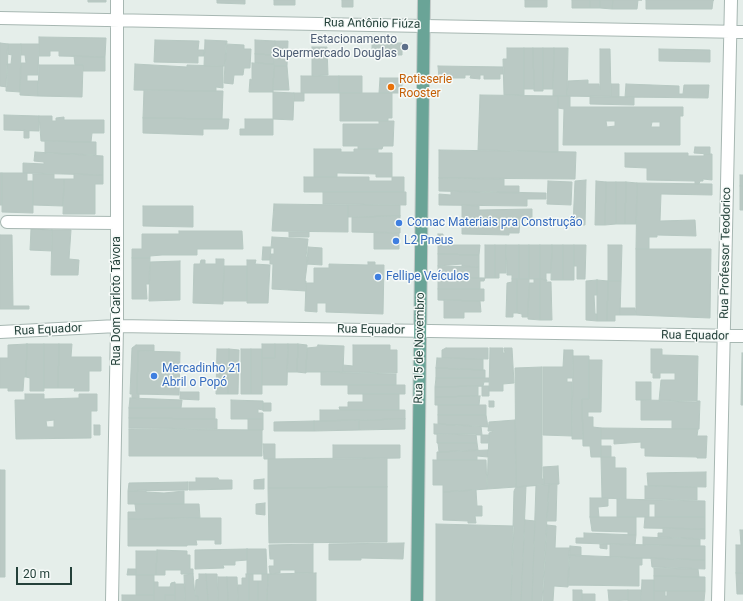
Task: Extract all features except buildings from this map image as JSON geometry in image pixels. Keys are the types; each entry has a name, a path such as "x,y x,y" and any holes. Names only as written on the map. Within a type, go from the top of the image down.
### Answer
{"main road":[{"name":"Rua 15 de Novembro","path":"417,601 424,0"}],"street":[{"name":"Rua Dom Carloto Távora","path":"112,601 117,326 117,0"},
{"name":"Rua Professor Teodorico","path":"718,601 731,0"},
{"name":"Rua Antônio Fiúza","path":"0,18 743,32"},
{"path":"8,222 117,223"},
{"name":"Rua Equador","path":"0,332 117,326 743,336"}],"place":[{"name":"Estacionamento Supermercado Douglas","path":"405,47"},
{"name":"Rotisserie Rooster","path":"391,87"},
{"name":"Comac Materiais pra Construção","path":"399,223"},
{"name":"L2 Pneus","path":"396,241"},
{"name":"Fellipe Veículos","path":"378,277"},
{"name":"Mercadinho 21 Abril o Popó","path":"154,376"}]}
